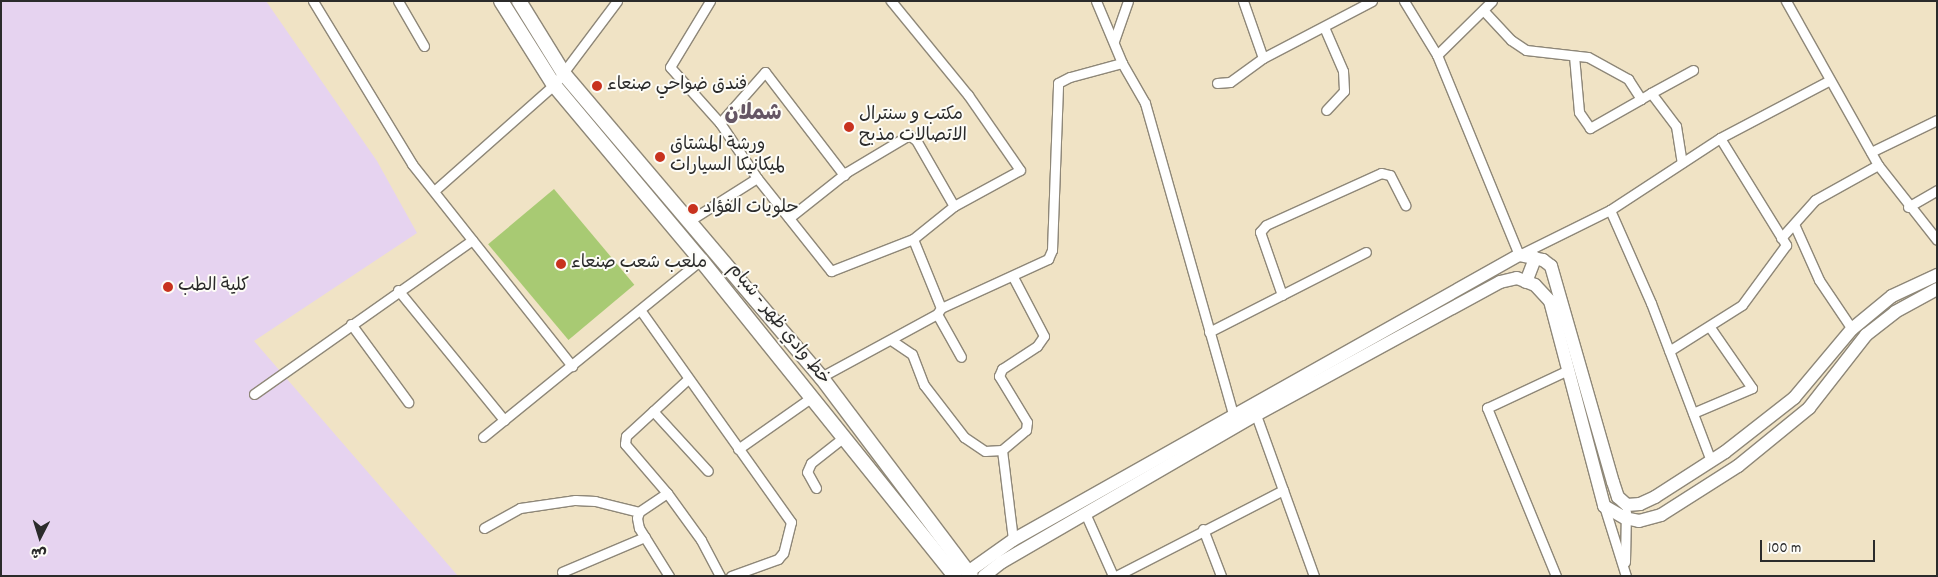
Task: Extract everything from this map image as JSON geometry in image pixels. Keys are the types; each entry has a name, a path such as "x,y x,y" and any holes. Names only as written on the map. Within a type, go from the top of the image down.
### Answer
{"main road":[{"name":"خط وادي ظهر - شبام","path":"501,1 554,85 701,260 844,437 965,575"},
{"name":"خط وادي ظهر - شبام","path":"519,1 564,74 821,377 965,575"}],"street":[{"path":"313,1 412,164 572,366"},
{"path":"398,1 424,46"},
{"path":"434,191 554,85 617,1"},
{"path":"710,1 670,68 720,122 757,178 831,271 913,239 954,206 1020,170 968,95 891,1"},
{"path":"1096,1 1122,63 1144,103 1233,414"},
{"path":"1114,41 1128,1"},
{"path":"1243,1 1263,58"},
{"path":"1217,83 1230,82 1263,58 1372,1"},
{"path":"1404,1 1437,55 1519,255"},
{"path":"1437,55 1492,1"},
{"path":"1786,1 1878,165 1908,207 1937,240"},
{"path":"1483,10 1511,40 1526,50 1588,57 1628,79 1641,99"},
{"path":"1324,27 1343,71 1344,91 1326,110"},
{"path":"1574,56 1579,112 1590,128 1693,70"},
{"path":"821,377 891,340 939,311 1048,259 1052,250 1058,83 1070,76 1122,63"},
{"path":"720,122 765,72 844,175"},
{"path":"965,575 1013,540 1233,414 1519,255 1610,210 1720,138 1830,80"},
{"path":"1651,93 1676,126 1682,163"},
{"path":"1871,152 1937,120"},
{"path":"788,218 844,175 909,135 916,140 954,206"},
{"path":"1670,352 1742,305 1786,245 1720,138"},
{"path":"1781,238 1815,200 1878,165"},
{"path":"1282,295 1260,232 1266,225 1381,173 1390,175 1405,206"},
{"path":"689,220 757,178"},
{"path":"1908,207 1937,190"},
{"path":"1610,210 1670,352 1711,461"},
{"path":"1794,224 1819,280 1852,329"},
{"path":"913,239 939,311 961,357"},
{"path":"254,394 398,290 472,240"},
{"path":"1210,332 1366,252"},
{"path":"1519,255 1535,258 1551,266 1613,482 1618,497 1626,505 1640,504 1655,497 1711,461 1794,398 1852,329 1892,296 1937,275"},
{"path":"1526,282 1535,258"},
{"path":"483,437 641,311 701,260"},
{"path":"891,340 912,354 924,385 964,437 985,451 1002,450 1026,430 1027,422 999,376 1002,369 1037,346 1044,336 1037,318 1013,277"},
{"path":"984,576 1085,514 1256,415 1500,282 1517,278 1535,285 1550,301 1604,506 1626,576"},
{"path":"1604,506 1625,518 1638,521 1660,515 1738,466 1809,408 1866,335 1895,312 1937,289"},
{"path":"398,290 504,420"},
{"path":"641,311 790,522 783,553 778,559 731,576"},
{"path":"351,324 408,402"},
{"path":"1693,413 1752,388 1709,326"},
{"path":"1556,576 1487,408 1568,370"},
{"path":"688,379 626,436 626,444 667,493 701,540 720,576"},
{"path":"738,449 812,397"},
{"path":"653,412 708,471"},
{"path":"1256,415 1314,576"},
{"path":"816,488 807,472 811,463 844,437"},
{"path":"1002,450 1013,540"},
{"path":"1085,514 1114,576 1203,529 1283,490"},
{"path":"484,528 520,508 574,500 595,501 639,512 667,493"},
{"path":"1626,505 1626,576"},
{"path":"639,512 639,528 667,575"},
{"path":"1203,529 1221,576"},
{"path":"562,572 645,537"}],"shaded area":[{"name":"كلية الطب","path":"1,1 266,1 377,161 417,233 254,341 458,576 1,576"}],"green space":[{"name":"ملعب شعب صنعاء","path":"554,189 634,285 568,340 488,244"}],"place":[{"name":"فندق ضواحي صنعاء","path":"597,86"},
{"name":"مكتب و سنترال الاتصالات مذبح","path":"849,127"},
{"name":"ورشة المشتاق لميكانيكا السيارات","path":"660,157"},
{"name":"حلويات الفؤاد","path":"693,209"},
{"name":"ملعب شعب صنعاء","path":"561,264"},
{"name":"كلية الطب","path":"168,287"}],"district":[{"name":"شملان","path":"753,115"}]}
